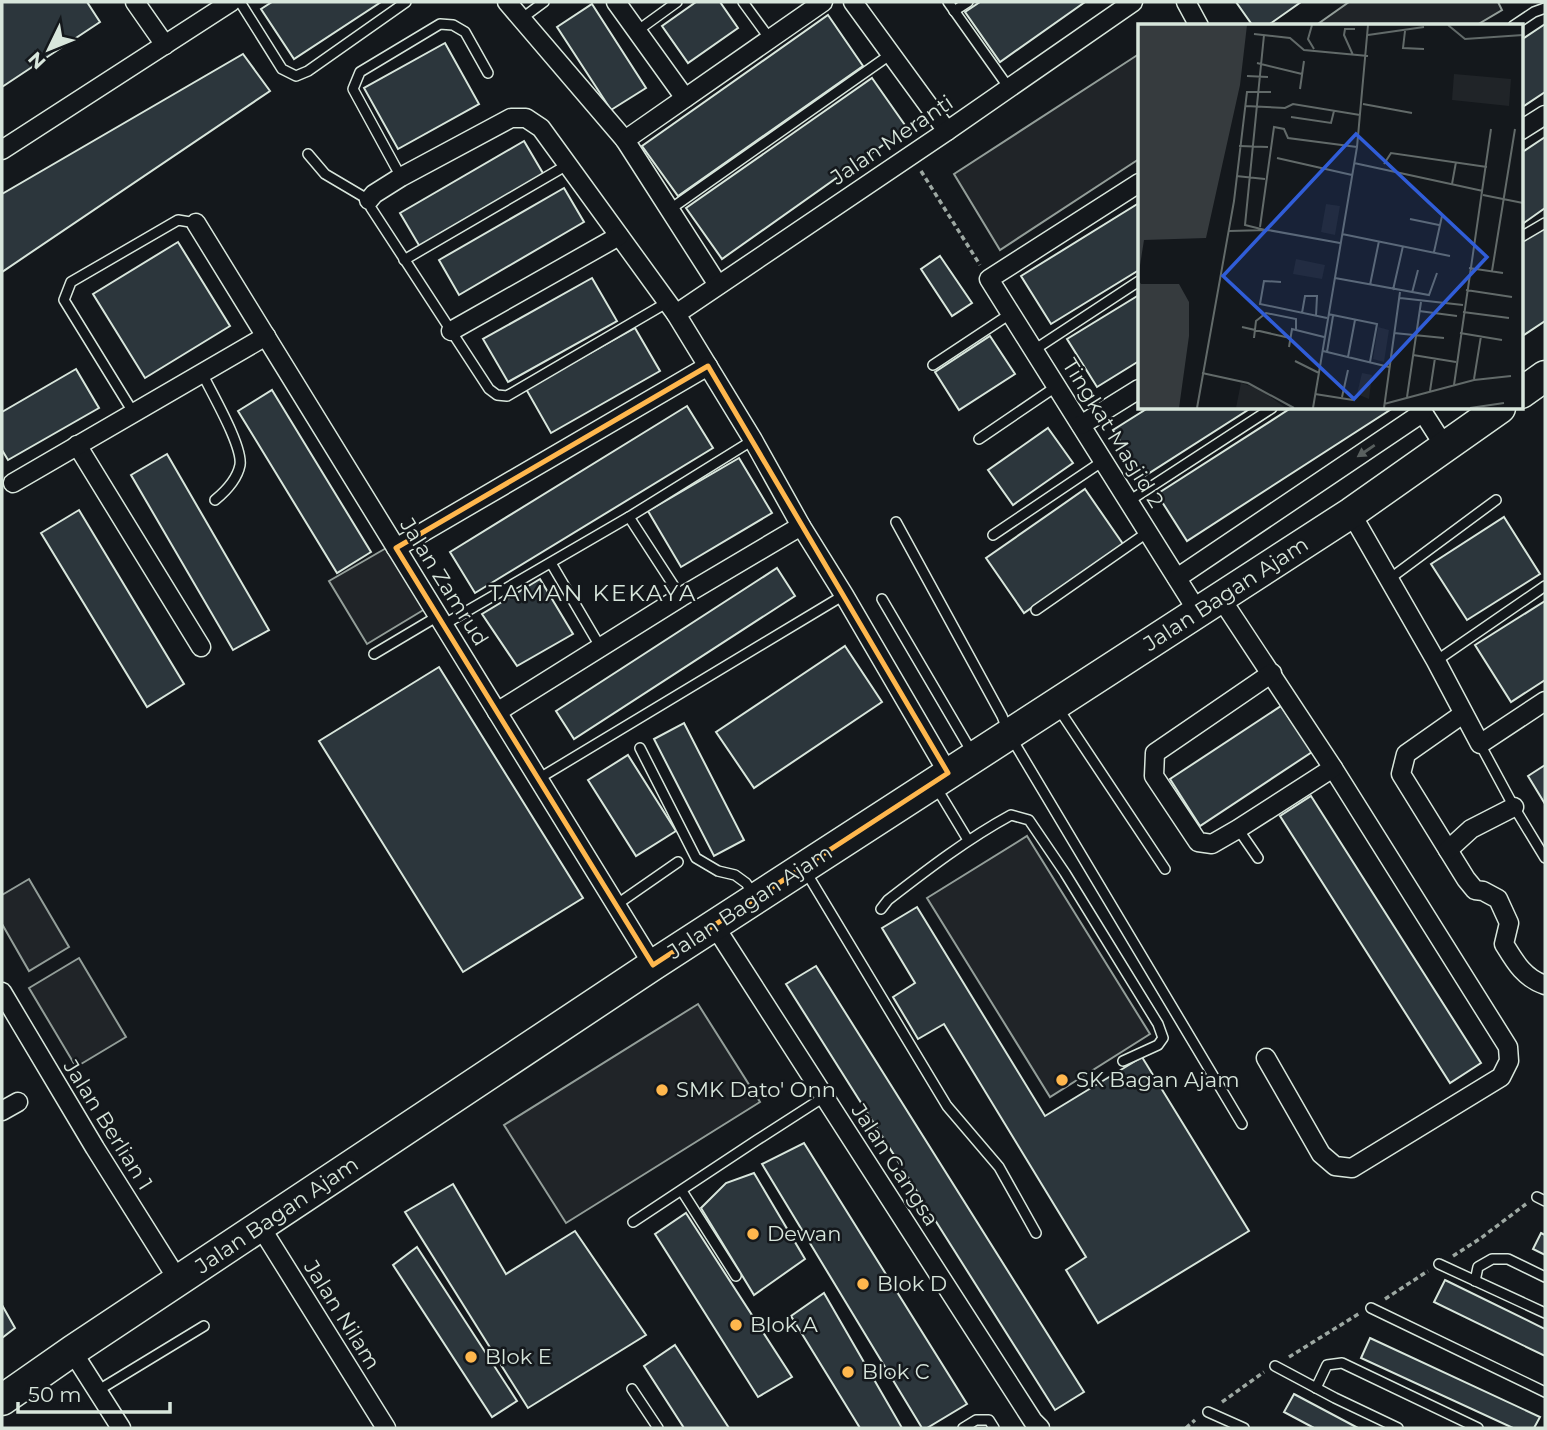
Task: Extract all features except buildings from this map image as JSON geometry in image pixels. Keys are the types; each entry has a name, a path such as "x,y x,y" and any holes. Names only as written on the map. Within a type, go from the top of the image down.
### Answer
{"main road":[{"path":"1522,392 1545,376"},
{"name":"Jalan Bagan Ajam","path":"2,1400 653,965 1351,513 1497,410"}],"street":[{"path":"135,2 165,45"},
{"path":"2,150 231,2"},
{"path":"507,2 625,140 718,285"},
{"path":"616,2 685,98"},
{"path":"625,140 823,2"},
{"path":"853,2 947,131"},
{"name":"Jalan Meranti","path":"672,308 718,285 1133,2"},
{"path":"1186,2 1198,24"},
{"path":"1522,129 1545,115"},
{"path":"369,200 401,177 511,118 526,118 541,128 672,308 708,366 844,595 941,778"},
{"path":"989,279 1138,184"},
{"name":"Jalan Zamrud","path":"196,223 653,965"},
{"path":"451,331 619,236"},
{"name":"Tingkat Masjid 2","path":"989,279 1177,578 1209,605 1272,673 1508,1047 1509,1061 1501,1077 1352,1168 1335,1166 1321,1154 1266,1058"},
{"path":"13,483 266,336"},
{"path":"396,548 708,366"},
{"path":"1081,425 1138,390"},
{"path":"1421,410 1444,447"},
{"name":"Jalan Bagan Ajam","path":"1177,578 1421,410"},
{"path":"76,445 201,648"},
{"path":"1351,513 1480,744 1544,706"},
{"path":"497,712 681,597 802,526"},
{"path":"1272,673 1155,753 1154,776 1198,842 1212,844 1333,768"},
{"path":"1463,714 1406,754 1401,774 1466,879 1475,890 1498,899 1509,923 1504,944 1526,976 1545,985"},
{"path":"1448,850 1471,829 1514,807"},
{"name":"Jalan Gangsa","path":"714,925 1032,1421 1040,1428"},
{"name":"Jalan Berlian 1","path":"2,992 178,1280"},
{"path":"2,1111 18,1102"},
{"name":"Jalan Nilam","path":"260,1226 386,1428"},
{"path":"72,1351 121,1428"}],"lane":[{"path":"240,2 282,69 296,76 308,71 406,2"},
{"path":"521,19 544,2"},
{"path":"637,31 677,2"},
{"path":"743,2 770,39"},
{"path":"948,2 1009,89"},
{"path":"954,11 968,2"},
{"path":"1516,24 1545,8"},
{"path":"401,177 353,89 360,72 440,24 453,25 465,32 488,73"},
{"path":"669,210 891,54"},
{"path":"309,154 325,174 369,200 404,260 489,389 497,395 507,396 672,308"},
{"path":"404,260 567,165"},
{"path":"133,412 64,300 71,282 178,220 196,223"},
{"path":"1522,236 1545,223"},
{"path":"1034,350 1138,282"},
{"path":"933,365 1010,313"},
{"path":"202,373 234,437 240,463 230,487 215,500"},
{"path":"979,439 1056,386"},
{"path":"1129,501 1269,410"},
{"path":"374,654 551,563 753,440"},
{"path":"993,535 1103,461"},
{"path":"1388,580 1496,500"},
{"path":"629,517 681,597"},
{"path":"896,522 1002,716 1009,734 1242,1124"},
{"path":"1036,610 1149,532"},
{"path":"551,563 601,648"},
{"path":"1436,661 1545,586"},
{"path":"538,779 844,595"},
{"path":"882,599 975,757"},
{"path":"1055,704 1165,869"},
{"path":"1480,744 1545,858"},
{"path":"640,748 696,858 718,871 735,875 746,883 756,898"},
{"path":"941,778 968,840"},
{"path":"881,909 888,900 968,840 1011,815 1029,820 1065,873 1158,1024 1163,1038 1158,1045 1123,1061"},
{"path":"1238,829 1258,858"},
{"path":"616,905 678,862"},
{"path":"803,868 947,1106 999,1167 1036,1233"},
{"path":"633,1223 825,1097"},
{"path":"682,1191 736,1276"},
{"path":"1475,1280 1478,1267 1492,1259 1507,1259 1545,1277"},
{"path":"1439,1264 1545,1313"},
{"path":"1371,1308 1545,1391"},
{"path":"97,1391 204,1326"},
{"path":"1316,1388 1327,1365 1342,1363 1478,1428"},
{"path":"1275,1366 1398,1428"},
{"path":"632,1390 658,1428"},
{"path":"1208,1412 1244,1428"},
{"path":"963,1428 976,1420 989,1420 994,1428"}],"path":[{"path":"911,155 989,279"}],"highlighted area":[{"path":"708,366 948,773 653,965 396,548"}],"shaded area":[{"path":"1349,2 1498,2 1502,10 1478,24 1318,24"},
{"path":"1138,55 1138,160 1000,250 954,174"},
{"path":"388,547 425,609 367,644 329,581"},
{"path":"1027,836 1150,1034 1050,1097 927,898"},
{"path":"29,879 69,947 29,971 2,924 2,895"},
{"path":"79,958 126,1037 76,1067 29,988"},
{"path":"698,1004 760,1102 566,1223 504,1125"}],"place":[{"name":"SK Bagan Ajam","path":"1062,1080"},
{"name":"SMK Dato' Onn","path":"662,1090"},
{"name":"Dewan","path":"753,1234"},
{"name":"Blok D","path":"863,1284"},
{"name":"Blok A","path":"736,1325"},
{"name":"Blok E","path":"471,1357"},
{"name":"Blok C","path":"848,1372"}],"district":[{"name":"TAMAN KEKAYA","path":"593,593"}]}
